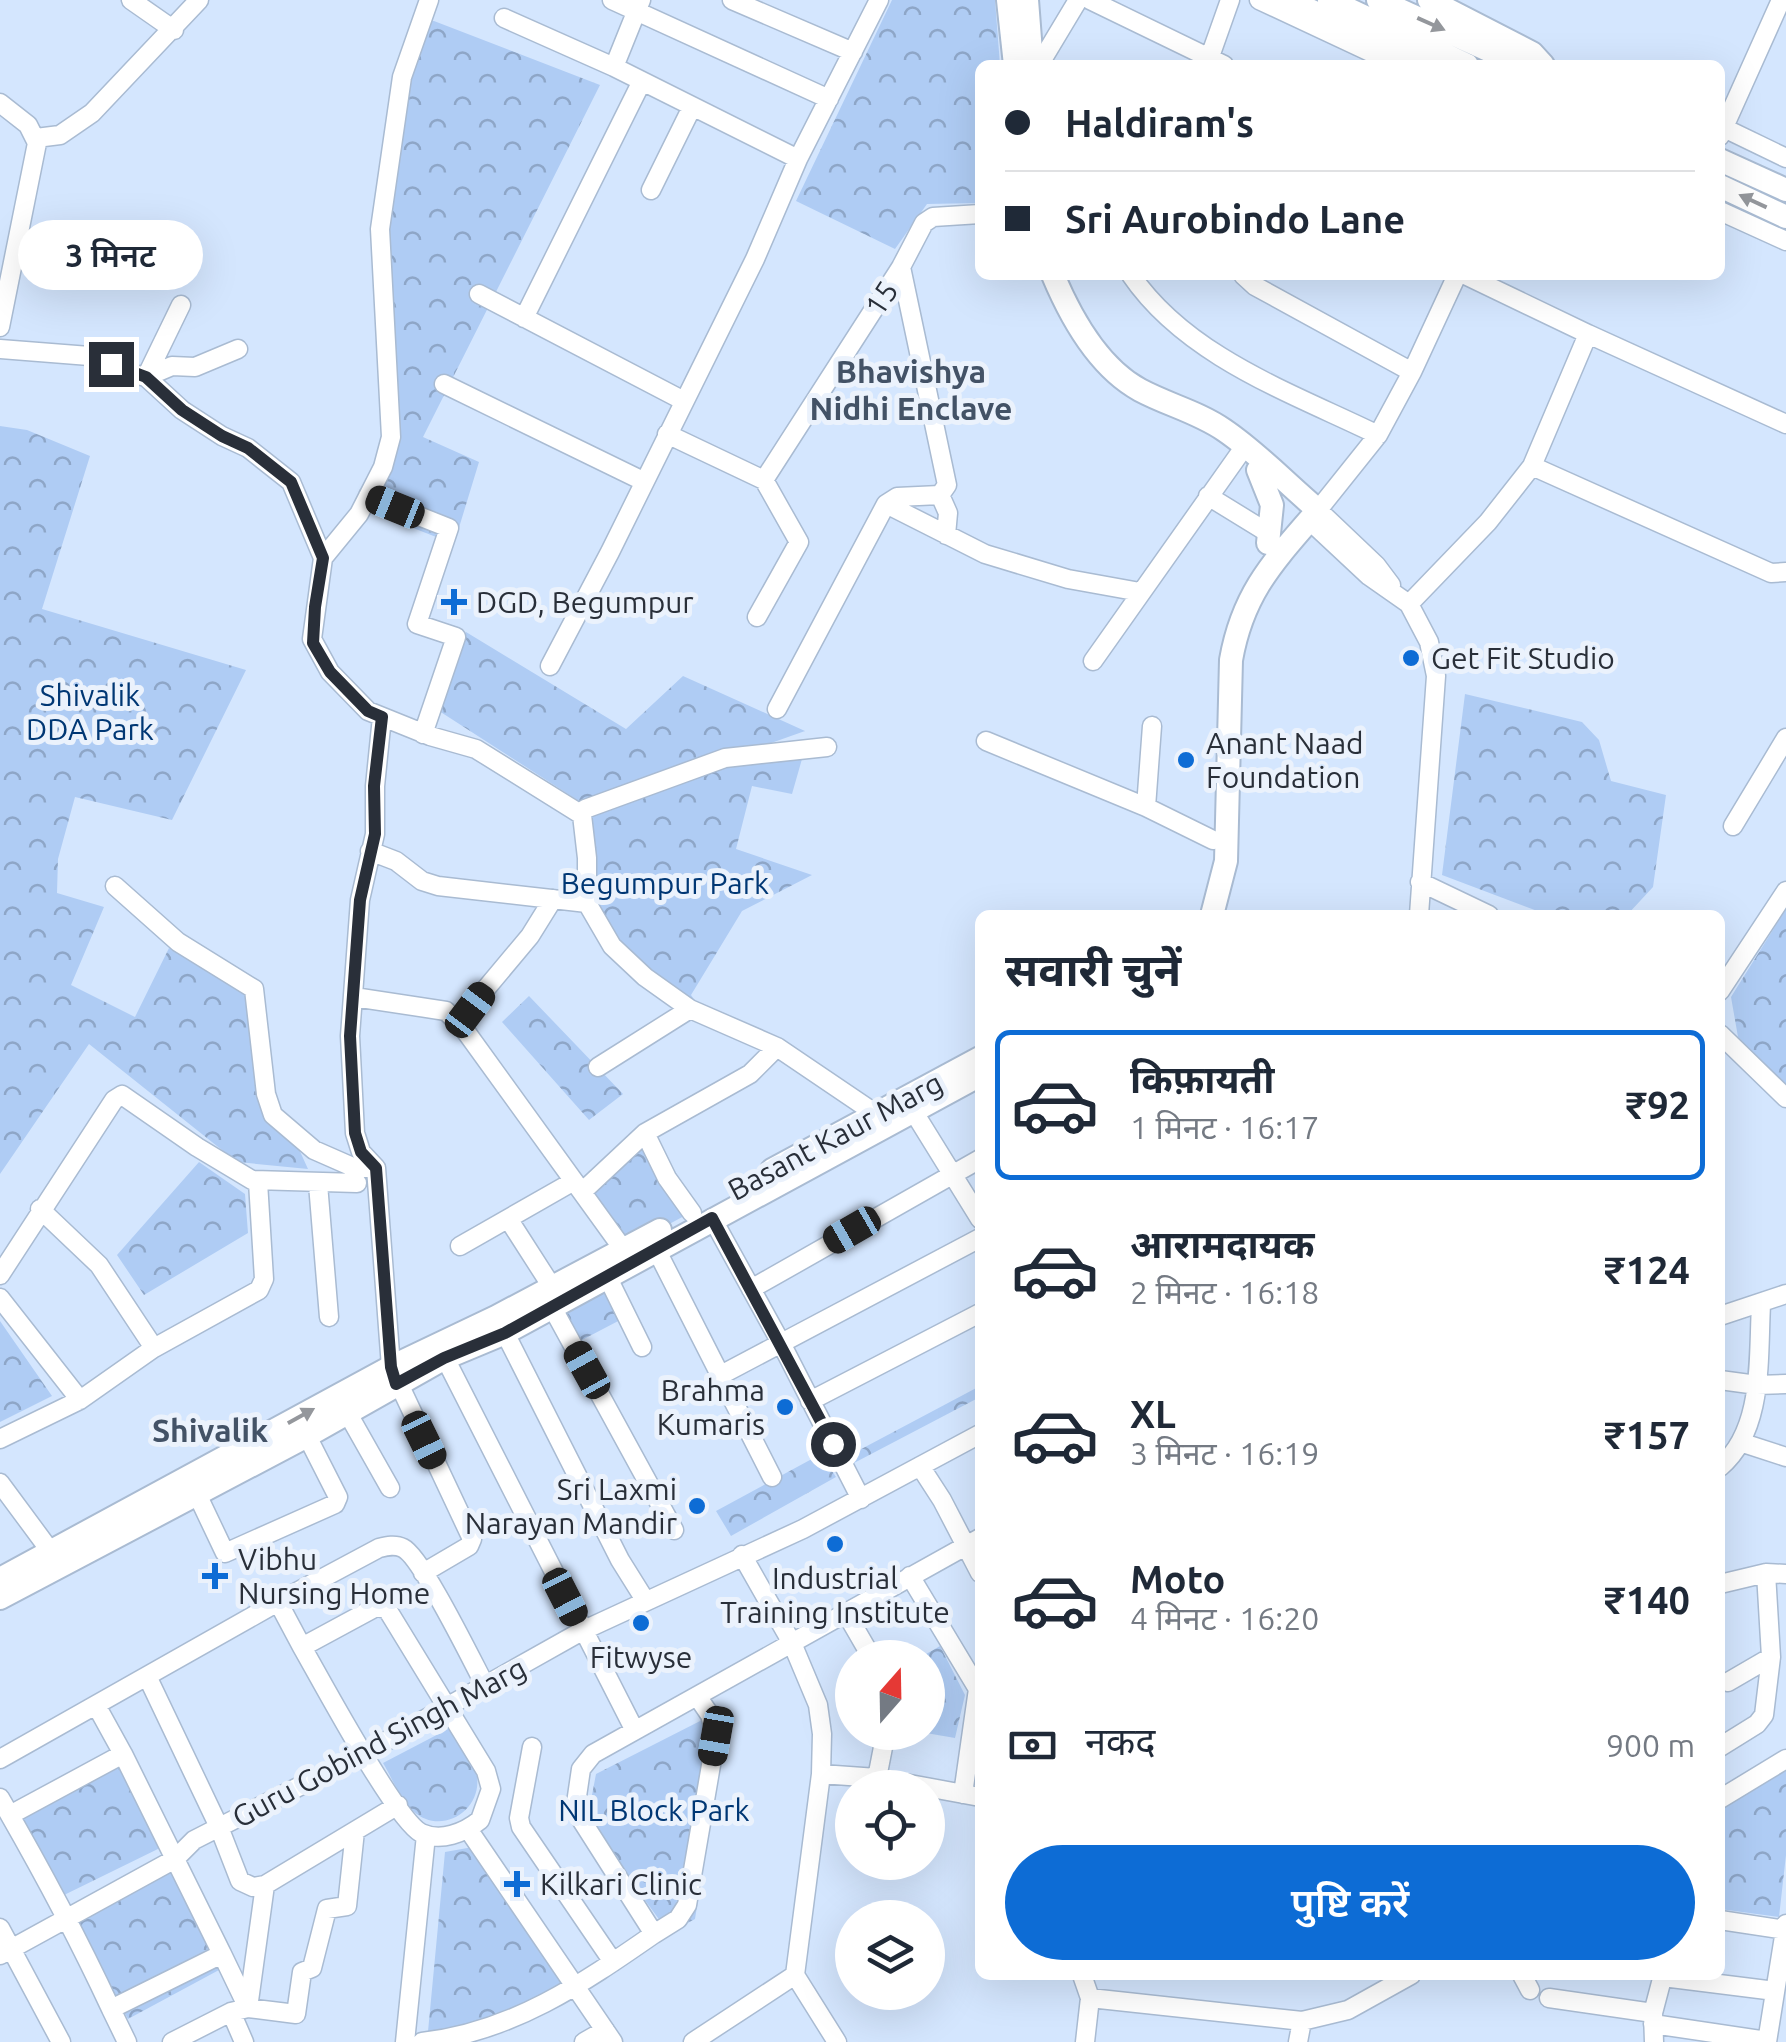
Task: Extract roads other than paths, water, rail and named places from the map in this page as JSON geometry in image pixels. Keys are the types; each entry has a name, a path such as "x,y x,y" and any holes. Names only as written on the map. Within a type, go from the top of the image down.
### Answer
{"main road":[{"path":"1008,0 1014,60"},
{"path":"1028,0 1035,60"},
{"path":"1288,0 1417,60"},
{"path":"1328,0 1475,57"},
{"path":"1378,0 1475,57"},
{"path":"1429,0 1538,60"},
{"path":"1725,162 1786,190"},
{"path":"1725,188 1786,217"},
{"path":"1045,280 1070,330 1106,376 1139,399 1198,424 1240,453 1309,511"},
{"path":"1056,280 1097,352 1117,374 1227,432 1309,511"},
{"path":"1213,910 1226,861 1231,660 1235,635 1274,541 1270,496 1258,470"},
{"path":"1202,910 1212,876 1222,658 1238,598 1274,541 1309,511"},
{"name":"Basant Kaur Marg","path":"910,1104 975,1061"},
{"name":"Basant Kaur Marg","path":"0,1598 307,1436 348,1412 393,1376 505,1333 624,1249 702,1215 910,1104 975,1077"},
{"name":"Basant Kaur Marg","path":"0,1579 393,1376 552,1297 607,1276 656,1249 702,1215"}],"street":[{"path":"131,0 174,30"},
{"path":"36,138 70,131 174,30 199,0"},
{"path":"429,0 402,77 380,228 391,438 383,467 358,514 323,558 313,643 330,672 368,711 422,734 476,749 582,815"},
{"path":"612,0 639,6 829,99"},
{"path":"732,0 853,52"},
{"path":"1039,60 1078,0"},
{"path":"1090,0 1209,60"},
{"path":"1214,60 1230,0"},
{"path":"1259,0 1387,60"},
{"path":"1725,125 1781,0"},
{"path":"550,666 755,258 798,159 876,1"},
{"path":"614,67 639,6"},
{"path":"504,18 614,67 798,159"},
{"path":"524,318 642,81"},
{"path":"0,103 28,125 36,138 18,249 0,327"},
{"path":"652,190 692,107"},
{"path":"1725,133 1786,158"},
{"name":"15","path":"764,480 929,218 975,214"},
{"path":"1725,214 1786,241"},
{"path":"901,266 948,479 940,494 948,514 946,534"},
{"path":"1135,280 1158,309 1208,349 1378,435"},
{"path":"1248,280 1412,372"},
{"path":"1309,511 1378,435 1454,280"},
{"path":"1475,280 1786,424"},
{"path":"479,294 684,401"},
{"path":"146,377 181,305"},
{"path":"1402,598 1488,522 1532,466 1588,334"},
{"path":"0,348 102,358 146,377 182,410 248,448 291,482 323,558"},
{"path":"146,377 172,366 195,367 238,349"},
{"path":"444,384 643,481"},
{"path":"666,434 764,480 799,542 757,618"},
{"path":"1093,661 1240,453"},
{"path":"1532,466 1771,573 1786,572"},
{"path":"776,708 886,504 897,497 940,494"},
{"path":"368,496 449,528 417,624 456,637 422,734"},
{"path":"1208,496 1274,541 1328,538"},
{"path":"886,504 1002,560 1068,579 1140,592"},
{"path":"1309,511 1328,538 1370,576 1402,598"},
{"path":"1309,511 1376,565 1402,598 1428,642 1436,676 1419,910"},
{"path":"382,717 374,786 376,824 360,900 350,1050 355,1133 361,1152 376,1168 393,1376 472,1540 469,1546 423,1573"},
{"path":"1146,807 1152,726"},
{"path":"1734,826 1786,738"},
{"path":"986,741 1146,807 1213,840"},
{"path":"827,747 725,758 585,808 582,815 587,858 586,903 612,946 690,1010 777,1047 879,1120"},
{"path":"370,852 396,861 422,880 438,886 586,903"},
{"path":"1420,882 1479,910"},
{"path":"115,886 178,942 254,989 266,1094 273,1115 314,1150 354,1168 376,1168"},
{"path":"1725,983 1786,890"},
{"path":"458,1022 530,936 553,899"},
{"path":"354,997 446,1010 624,1249"},
{"path":"598,1066 690,1010"},
{"path":"1725,1039 1786,1098"},
{"path":"460,1246 578,1186 645,1133 750,1074 777,1047"},
{"path":"0,1275 40,1208 114,1100 122,1095 197,1147 258,1182 357,1183"},
{"path":"910,1104 975,1211"},
{"path":"645,1133 667,1178 702,1215 751,1289 861,1500"},
{"path":"751,1289 975,1161"},
{"path":"0,1439 80,1400 154,1348 251,1298 264,1279 258,1182"},
{"path":"318,1184 329,1316"},
{"path":"40,1208 99,1265 154,1348"},
{"path":"509,1220 674,1530"},
{"path":"719,1376 975,1241"},
{"path":"656,1249 772,1477"},
{"path":"607,1276 642,1347"},
{"path":"1725,1315 1786,1294"},
{"path":"0,1298 80,1400"},
{"path":"1725,1462 1743,1443 1757,1385 1761,1304"},
{"path":"810,1401 975,1316"},
{"path":"505,1333 620,1560 645,1600"},
{"path":"444,1358 634,1729"},
{"path":"1725,1381 1786,1384"},
{"path":"348,1412 390,1488"},
{"path":"197,1494 225,1553 335,1504 338,1497 307,1436"},
{"name":"Guru Gobind Singh Marg","path":"5,1952 175,1859 194,1840 363,1754 582,1631 861,1500 975,1437"},
{"path":"1743,1443 1786,1457"},
{"path":"654,1934 575,1810 581,1769 593,1754 634,1729 973,1541 920,1466"},
{"path":"2,1490 51,1552"},
{"path":"0,1759 278,1602 388,1546 406,1550 423,1573 486,1687"},
{"path":"742,1555 792,1643 818,1705 821,1774 795,1975 838,2042"},
{"path":"1725,1583 1766,1573 1786,1574"},
{"path":"1725,1744 1757,1724 1764,1715 1771,1656 1766,1573"},
{"path":"910,1576 975,1684"},
{"path":"278,1602 302,1647 363,1754 417,1830 426,1835 452,1836 480,1820 491,1788 486,1772 385,1607 376,1607 302,1647"},
{"path":"846,1613 862,1640"},
{"path":"1725,1679 1771,1656"},
{"path":"147,1676 219,1827 240,1881 253,1887 266,1885 398,1805"},
{"path":"422,2042 499,2024 544,2006 678,1919 687,1906 716,1736 710,1714 697,1696"},
{"path":"96,1705 222,1954 240,2010 244,2042"},
{"path":"945,1791 971,1796 975,1735"},
{"path":"532,1748 520,1827 613,1962"},
{"path":"10,1815 123,1754"},
{"path":"1725,1796 1786,1760"},
{"path":"821,1774 835,1775"},
{"path":"0,1798 68,1917 127,2042"},
{"path":"468,1829 609,2036 584,2042"},
{"path":"172,2042 240,2010 296,2014 302,1972 312,1968 327,1909 347,1906 355,1831"},
{"path":"405,2042 426,1835"},
{"path":"240,2010 266,1885"},
{"path":"1549,1998 1653,2026 1767,2041 1786,1928 1725,1921"},
{"path":"0,1928 5,1952 61,2042"},
{"path":"111,2009 222,1954"},
{"path":"693,2042 795,1975"},
{"path":"1084,1980 1090,1998 1086,2042"},
{"path":"1090,1998 1302,2021 1348,2010 1401,1980"},
{"path":"1653,2026 1662,1980"},
{"path":"1693,1980 1775,1991"},
{"path":"1298,2042 1302,2021"}],"place":[{"name":"DGD, Begumpur","path":"454,602"},
{"name":"Get Fit Studio","path":"1411,658"},
{"name":"Anant Naad Foundation","path":"1186,760"},
{"name":"Brahma Kumaris","path":"785,1407"},
{"name":"Sri Laxmi Narayan Mandir","path":"697,1506"},
{"name":"Industrial Training Institute","path":"835,1544"},
{"name":"Vibhu Nursing Home","path":"215,1576"},
{"name":"Fitwyse","path":"641,1623"},
{"name":"Kilkari Clinic","path":"517,1884"}],"district":[{"name":"Bhavishya Nidhi Enclave","path":"911,390"},
{"name":"Shivalik","path":"210,1430"}],"park label":[{"name":"Shivalik DDA Park","path":"90,712"},
{"name":"Begumpur Park","path":"665,883"},
{"name":"NIL Block Park","path":"654,1810"}]}
